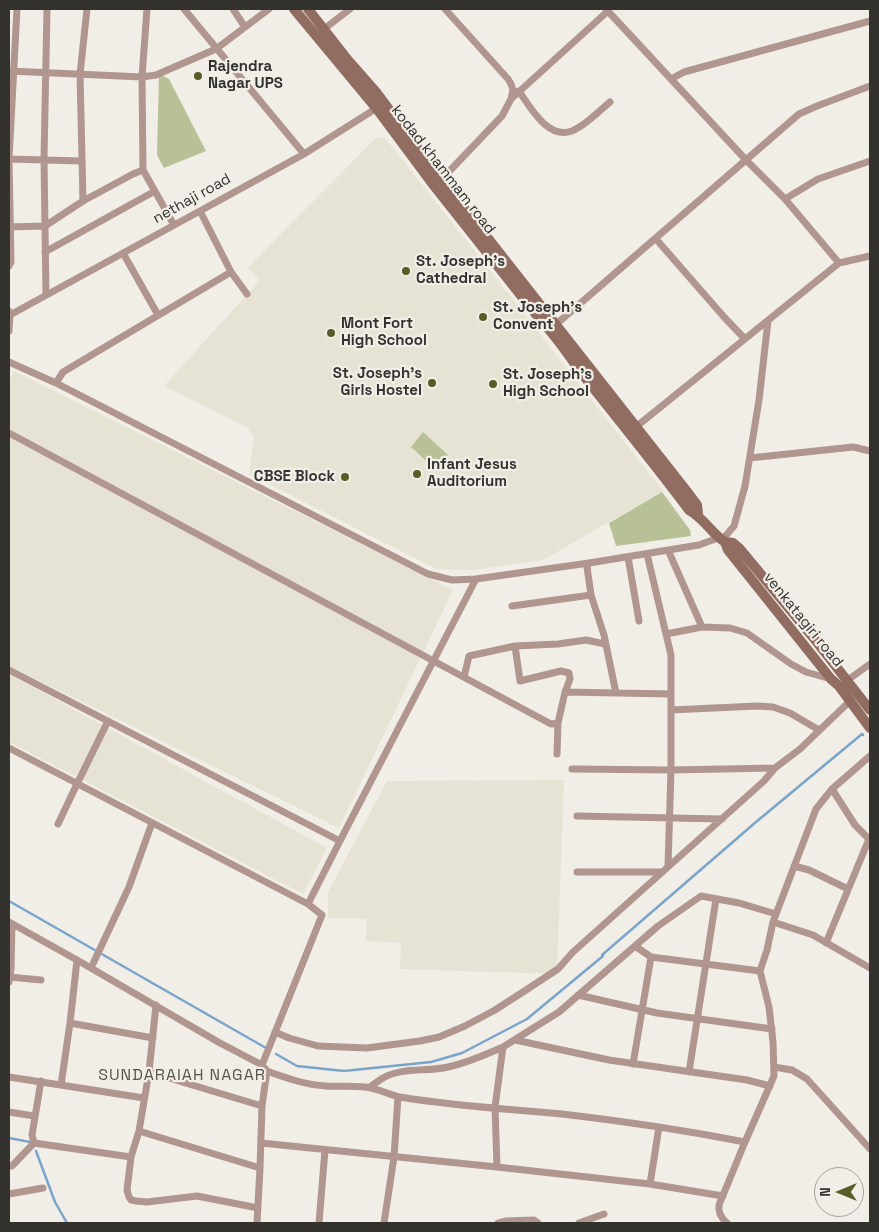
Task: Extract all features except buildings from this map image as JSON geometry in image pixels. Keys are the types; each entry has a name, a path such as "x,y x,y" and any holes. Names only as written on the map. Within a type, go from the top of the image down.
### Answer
{"main road":[{"name":"kodad khammam road","path":"294,9 381,106"},
{"name":"kodad khammam road","path":"308,9 542,322 553,327 637,426 697,505 698,514"},
{"name":"kodad khammam road","path":"553,327 587,379 689,510 698,514 722,540"},
{"name":"venkatagiri road","path":"722,540 728,550 839,682 850,701 868,725"},
{"path":"722,540 733,543 739,548 783,600 839,682 870,710"}],"street":[{"path":"9,266 11,262 9,159 11,72 17,9"},
{"path":"46,296 44,159 47,9"},
{"path":"84,201 80,74 87,9"},
{"path":"147,9 142,77 143,170 174,225"},
{"path":"184,9 304,154"},
{"path":"232,9 246,27"},
{"path":"11,72 142,77 156,75 216,49 269,9"},
{"path":"324,29 350,9"},
{"path":"439,183 502,116 511,99 513,90 508,79 445,9"},
{"path":"511,99 607,10 746,160 785,199 839,263"},
{"path":"671,79 684,72 870,22"},
{"path":"553,327 799,114 870,86"},
{"path":"519,91 542,121 558,133 572,131 610,102"},
{"name":"nethaji road","path":"9,313 46,296 304,154 381,106"},
{"path":"9,159 82,160"},
{"path":"785,199 818,179 870,161"},
{"path":"10,227 45,226 84,201 143,170"},
{"path":"45,252 155,191"},
{"path":"200,211 231,272 247,294"},
{"path":"656,239 745,339"},
{"path":"123,253 158,316"},
{"path":"637,426 839,263 870,256"},
{"path":"56,382 63,372 231,272"},
{"path":"9,313 9,331"},
{"path":"9,362 56,382 428,574 452,580 476,579 647,554 722,540 734,526 745,486 760,400 768,321"},
{"path":"9,433 551,724 558,723"},
{"path":"750,458 853,447 870,451"},
{"path":"668,550 702,627"},
{"path":"647,554 671,655 672,770 668,866"},
{"path":"628,557 639,621"},
{"path":"589,563 587,566 591,595 604,635 616,693"},
{"path":"308,904 476,579"},
{"path":"512,606 591,595"},
{"path":"666,634 702,627 730,628 747,633 791,664 806,672 839,682 870,664"},
{"path":"464,677 470,656 516,646 558,644 586,640 605,644"},
{"path":"516,646 520,680 561,671 568,672 570,675 558,723 556,754"},
{"path":"9,670 340,841"},
{"path":"565,692 671,694"},
{"path":"275,1032 318,1046 367,1048 439,1037 495,1010 558,969 572,952 764,781 775,768 800,749 850,701"},
{"path":"671,710 773,707 790,713 819,730"},
{"path":"58,824 108,722"},
{"path":"9,748 308,904 322,915 263,1061 267,1071 262,1106 257,1223"},
{"path":"727,1223 721,1218 719,1207 774,1076 772,1029 769,1007 760,971 773,922 816,810 832,789 870,756"},
{"path":"572,769 775,768"},
{"path":"826,943 870,840 855,825 832,789"},
{"path":"576,816 722,818"},
{"path":"92,968 129,887 152,823"},
{"path":"794,866 809,870 848,890"},
{"path":"576,872 662,872"},
{"path":"370,1087 383,1078 392,1075 406,1071 446,1068 475,1059 503,1047 559,1012 658,926 701,896 739,903 776,914"},
{"path":"690,1072 716,898"},
{"path":"773,922 813,935 870,968"},
{"path":"9,982 10,923 92,968 220,1043 263,1061"},
{"path":"635,946 651,957 760,971"},
{"path":"633,1064 651,957"},
{"path":"61,1085 77,960"},
{"path":"9,977 41,980"},
{"path":"578,995 657,1013 772,1029"},
{"path":"156,1005 149,1072 139,1131 131,1157 127,1190 129,1197 131,1200 147,1202 197,1196 258,1208"},
{"path":"70,1022 152,1038"},
{"path":"515,1040 609,1060 746,1080 770,1086"},
{"path":"497,1167 495,1108 503,1047"},
{"path":"774,1067 792,1070 807,1079 870,1149"},
{"path":"267,1071 299,1082 324,1086 370,1087 398,1097 611,1120 745,1142"},
{"path":"149,1072 262,1106"},
{"path":"9,1077 144,1098"},
{"path":"34,1143 32,1135 34,1116 41,1081"},
{"path":"384,1223 394,1157 398,1097"},
{"path":"9,1112 34,1116"},
{"path":"650,1184 660,1127"},
{"path":"139,1131 260,1168"},
{"path":"34,1143 131,1157"},
{"path":"9,1166 12,1166 34,1143"},
{"path":"261,1144 650,1184 723,1196"},
{"path":"319,1223 325,1150"},
{"path":"9,1194 43,1188"},
{"path":"579,1223 604,1214"},
{"path":"498,1223 534,1220 538,1223"}],"shaded area":[{"path":"376,138 385,138 663,491 543,560 473,570 436,569 249,474 254,436 246,427 164,386 260,280 247,268"},
{"path":"14,371 453,590 339,828 9,666 9,381"},
{"path":"9,674 327,848 303,894 9,742"},
{"path":"564,780 557,974 400,969 401,943 366,941 366,919 328,918 328,892 387,781"}],"green space":[{"path":"159,74 169,79 206,151 164,168 157,155"},
{"path":"423,432 448,455 435,469 411,447"},
{"path":"662,492 690,530 691,536 616,546 609,523"}],"waterway":[{"path":"276,1054 297,1066 344,1071 431,1062 462,1053 527,1019 603,956 756,822 863,735"},
{"path":"9,901 266,1048"},
{"path":"9,1138 30,1142"},
{"path":"36,1151 55,1202 67,1223"}],"place":[{"name":"Rajendra Nagar UPS","path":"198,76"},
{"name":"St. Joseph's Cathedral","path":"406,271"},
{"name":"St. Joseph's Convent","path":"483,317"},
{"name":"Mont Fort High School","path":"331,333"},
{"name":"St. Joseph's Girls Hostel","path":"432,383"},
{"name":"St. Joseph's High School","path":"493,384"},
{"name":"Infant Jesus Auditorium","path":"417,474"},
{"name":"CBSE Block","path":"345,477"}],"district":[{"name":"SUNDARAIAH NAGAR","path":"182,1076"}]}
